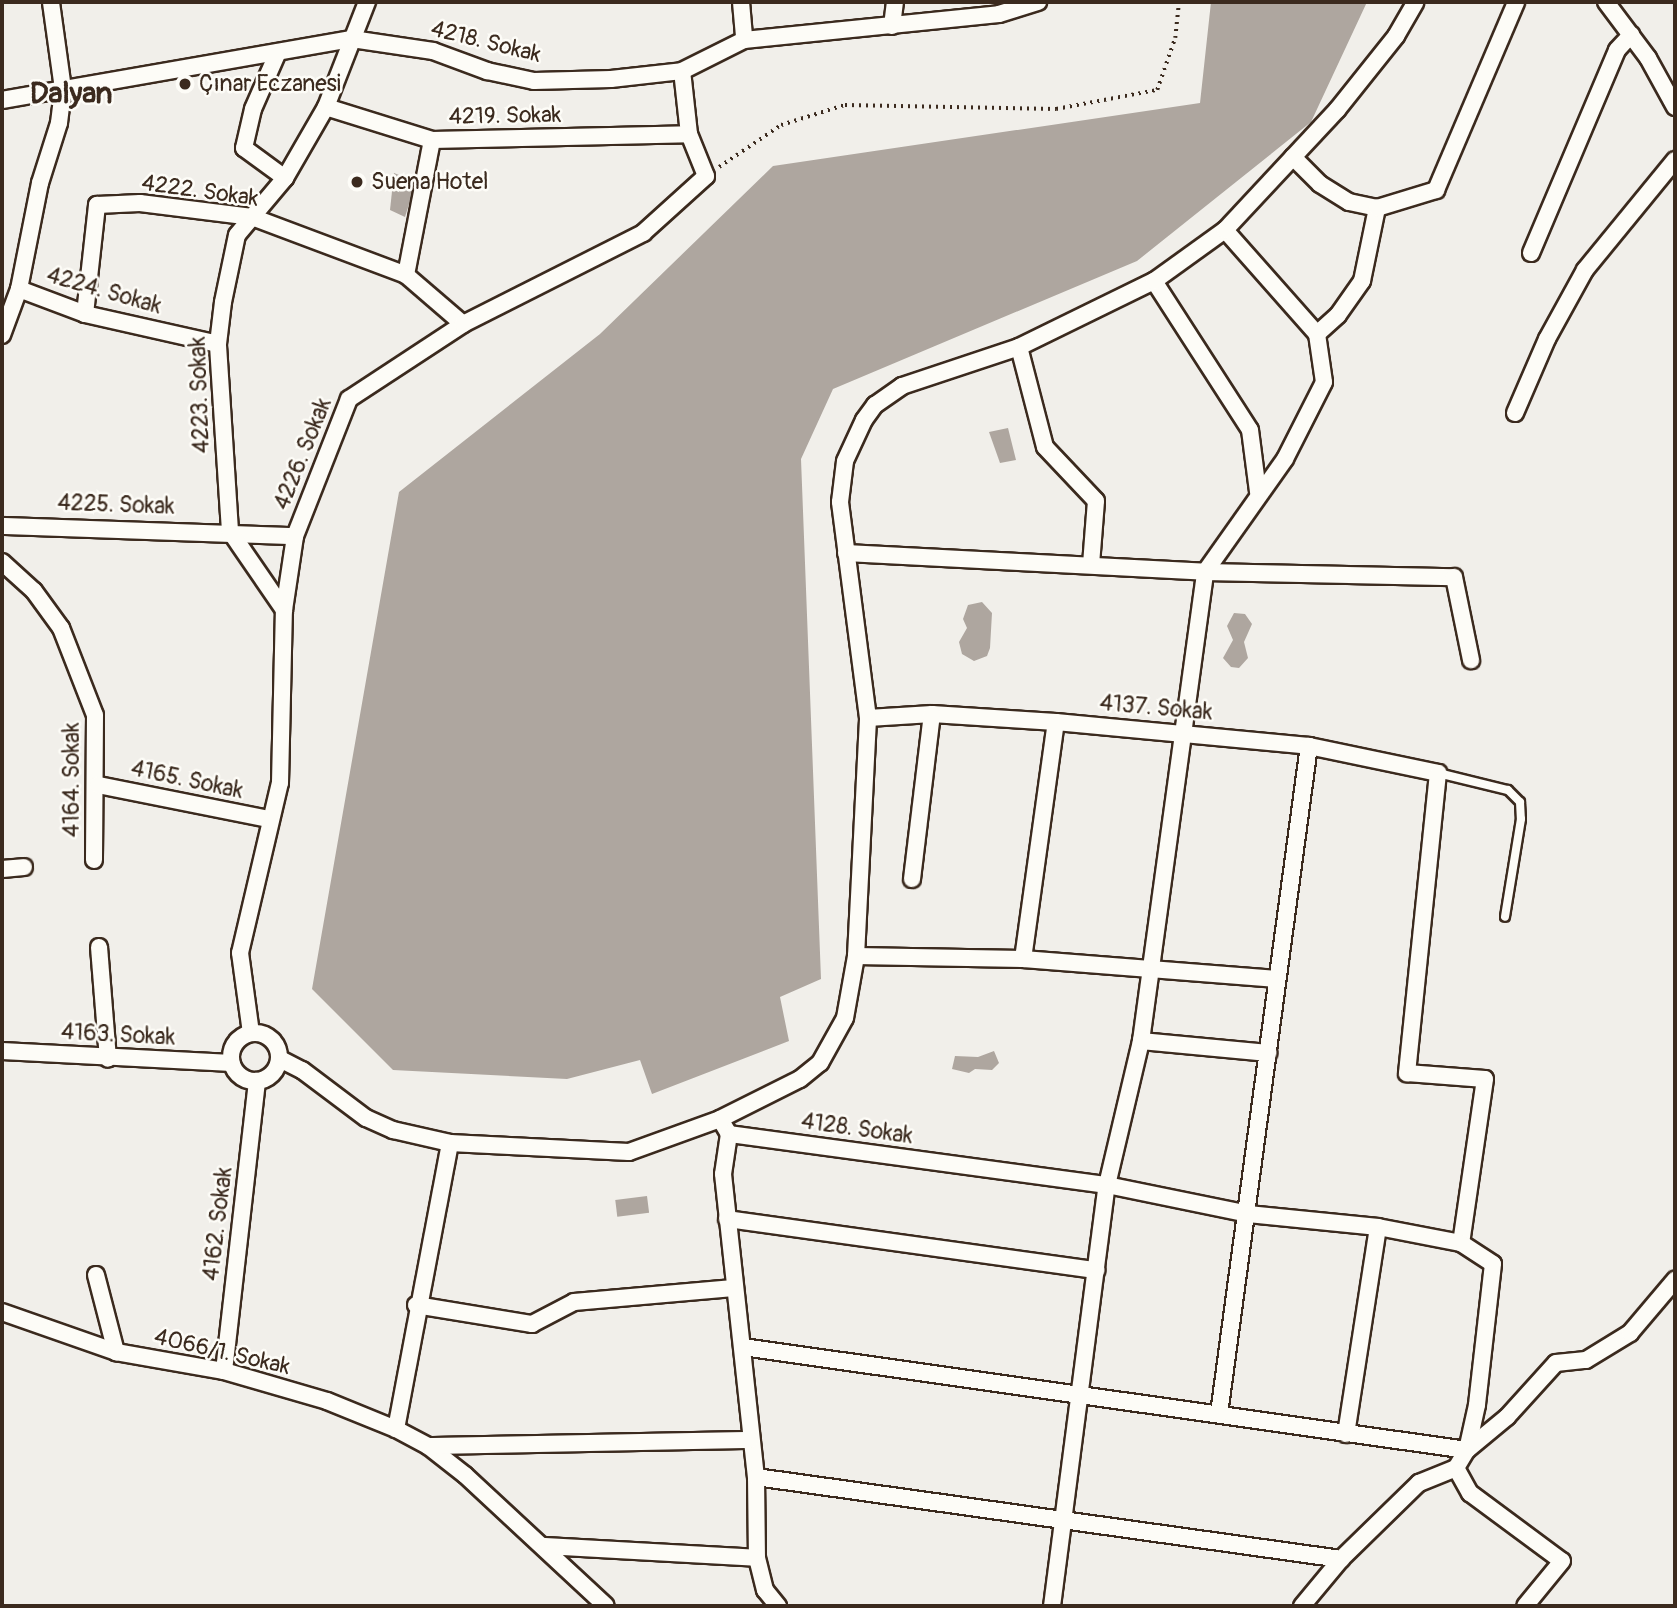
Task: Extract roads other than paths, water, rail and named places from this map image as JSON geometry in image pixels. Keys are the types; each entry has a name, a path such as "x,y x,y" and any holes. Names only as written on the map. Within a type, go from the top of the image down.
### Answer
{"street":[{"path":"2,335 19,289 40,183 60,123 63,89 51,2"},
{"name":"4223. Sokak","path":"230,531 218,344 237,235 285,178 326,107 368,2"},
{"path":"741,2 744,40"},
{"path":"892,26 895,2"},
{"name":"4218. Sokak","path":"2,100 352,39 433,51 487,71 534,81 681,71 744,40 999,14 1038,2"},
{"path":"251,1033 272,1040 280,1059 302,1070 366,1118 405,1134 450,1143 629,1152 720,1119 800,1079 820,1063 845,1018 856,956 868,718 846,553 841,482 845,461 875,405 902,386 1019,346 1154,281 1225,230 1293,157 1396,36 1416,2"},
{"path":"1293,157 1320,184 1349,202 1377,208 1436,190 1516,2"},
{"path":"1606,2 1631,35 1675,107"},
{"path":"1531,253 1617,50 1631,35"},
{"path":"278,52 253,109 244,148 285,178"},
{"path":"681,71 690,134"},
{"name":"4219. Sokak","path":"326,107 432,140 690,134"},
{"name":"4226. Sokak","path":"268,820 280,783 284,610 295,536 349,399 463,324 643,233 706,176 690,134"},
{"path":"406,275 432,140"},
{"path":"1515,413 1546,339 1585,270 1675,160"},
{"name":"4222. Sokak","path":"85,314 97,205 140,203 252,217 406,275 463,324"},
{"path":"1317,334 1338,315 1362,281 1377,208"},
{"path":"1052,1606 1107,1185 1141,1041 1180,733 1206,572 1258,492 1285,459 1324,382 1317,334 1225,230"},
{"path":"1154,281 1250,429 1258,492"},
{"name":"4224. Sokak","path":"19,289 85,314 218,344"},
{"path":"1019,346 1045,447 1096,501 1091,565"},
{"name":"4225. Sokak","path":"2,526 230,531 295,536"},
{"path":"230,531 284,610"},
{"path":"846,553 1206,572 1454,577 1471,660"},
{"name":"4164. Sokak","path":"2,562 34,591 61,628 75,656 95,715 98,785 94,860"},
{"path":"912,879 932,714"},
{"name":"4137. Sokak","path":"868,718 932,714 1180,733 1309,746 1438,773"},
{"path":"1023,959 1056,722"},
{"path":"1219,1414 1309,746"},
{"path":"1302,1606 1341,1559 1419,1483 1456,1468 1467,1450 1477,1405 1493,1264 1461,1242 1485,1079 1407,1073 1438,773"},
{"name":"4165. Sokak","path":"98,785 268,820"},
{"path":"251,1033 240,953 268,820"},
{"path":"2,869 24,867"},
{"path":"99,947 108,1059"},
{"path":"856,956 1023,959 1277,979"},
{"path":"251,1033 233,1046 232,1063 241,1077 257,1081 272,1074 280,1059"},
{"path":"1141,1041 1268,1053"},
{"name":"4163. Sokak","path":"2,1051 108,1059 232,1063"},
{"name":"4162. Sokak","path":"224,1371 257,1081"},
{"path":"720,1119 729,1134 723,1174 733,1288 743,1347 750,1440 756,1477 757,1558 765,1590 778,1606"},
{"name":"4128. Sokak","path":"729,1134 1107,1185 1248,1214 1378,1227 1461,1242"},
{"path":"396,1429 416,1305 450,1143"},
{"path":"727,1219 1096,1270"},
{"path":"1346,1434 1378,1227"},
{"path":"96,1275 116,1352"},
{"path":"743,1347 1467,1450 1507,1417 1556,1363 1586,1360 1630,1333 1675,1280"},
{"path":"416,1305 532,1324 574,1303 733,1288"},
{"name":"4066/1. Sokak","path":"2,1312 116,1352 224,1371 327,1401 396,1429 428,1446 544,1546 606,1606"},
{"path":"428,1446 750,1440"},
{"path":"1456,1468 1470,1493 1562,1561 1525,1606"},
{"path":"756,1477 1341,1559"},
{"path":"544,1546 757,1558"}],"lane":[{"path":"1438,773 1508,790 1520,802 1521,819 1505,917"}],"place":[{"name":"Çınar Eczanesi","path":"185,84"},
{"name":"Suena Hotel","path":"357,182"}],"district":[{"name":"Dalyan","path":"71,94"}]}
